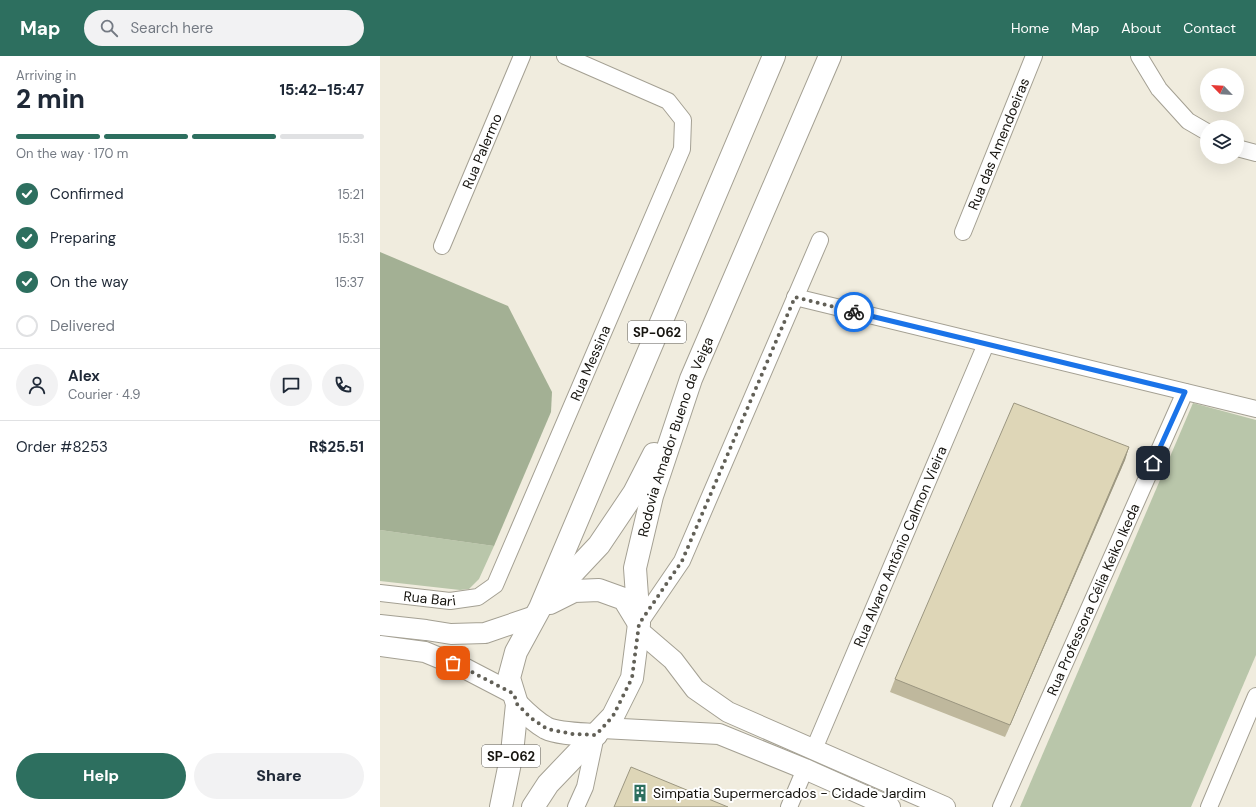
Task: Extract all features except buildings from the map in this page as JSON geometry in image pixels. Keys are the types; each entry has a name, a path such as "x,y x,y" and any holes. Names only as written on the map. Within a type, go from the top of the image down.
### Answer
{"main road":[{"name":"Rodovia Amador Bueno da Veiga","path":"533,807 548,784 613,716 632,678 639,627 635,568 652,496 692,379 830,56"},
{"name":"SP-062","path":"501,807 512,753 516,699 509,678 516,652 538,612 769,60"},
{"name":"SP-062","path":"538,612 599,545 634,493 692,379"},
{"path":"538,612 574,591 599,590 624,599 639,627"},
{"path":"516,699 531,718 547,729 573,734 599,732"}],"street":[{"name":"Rua Palermo","path":"442,246 522,56"},
{"name":"Rua Messina","path":"478,597 495,585 682,149 683,120 668,101 565,56"},
{"name":"Rua das Amendoeiras","path":"963,232 1034,56"},
{"path":"1139,56 1159,89 1188,121 1200,128"},
{"path":"1244,150 1256,153"},
{"path":"820,240 682,561 639,627 673,660 695,689 728,712 946,807"},
{"path":"795,297 1256,409"},
{"name":"Rua Alvaro Antônio Calmon Vieira","path":"814,749 986,344"},
{"name":"Rua Professora Célia Keiko Ikeda","path":"1001,807 1185,392"},
{"name":"Rua Bari","path":"380,593 450,601 478,597"},
{"path":"380,625 451,634 485,633 538,612"},
{"path":"380,646 425,652 466,669 516,699"},
{"path":"1209,807 1256,696"},
{"path":"576,807 585,787 599,732 719,734 806,769 890,807"},
{"path":"789,807 806,769"}],"green space":[{"path":"380,252 508,306 552,392 551,412 494,546 380,530"},
{"path":"1193,403 1256,420 1256,655 1191,807 1020,807"},
{"path":"380,530 494,546 479,579 469,589 460,590 380,581"}],"way so far":[{"path":"453,663 514,694 517,704 531,718 547,729 573,734 596,735 613,716 632,678 639,624 682,561 795,297 854,312"}],"place":[{"name":"Simpatia Supermercados - Cidade Jardim","path":"640,793"}],"route":[{"path":"854,312 1185,392 1153,463"}]}
